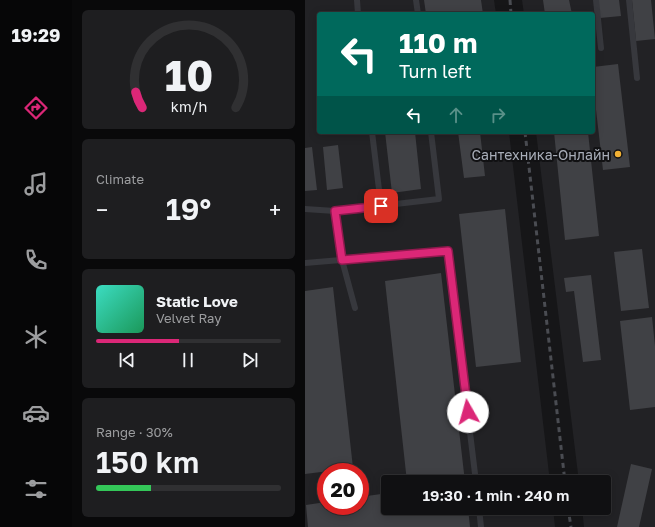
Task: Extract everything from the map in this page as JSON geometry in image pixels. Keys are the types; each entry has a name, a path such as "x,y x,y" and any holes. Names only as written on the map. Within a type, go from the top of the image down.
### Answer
{"lane":[{"path":"357,0 359,12"},
{"path":"416,0 418,12"},
{"path":"596,0 601,48"},
{"path":"629,0 637,78"},
{"path":"372,134 381,206"},
{"path":"305,209 335,211 439,199 431,134"},
{"path":"335,211 342,260 355,308"},
{"path":"305,263 448,251 475,475"},
{"path":"480,515 481,527"}],"shaded area":[{"path":"305,0 494,0 496,12 317,12 317,134 509,134 549,475 381,475 381,515 554,515 555,527 305,527"},
{"path":"522,0 655,0 655,527 584,527 583,515 611,515 611,475 578,475 536,134 595,134 595,12 524,12"}],"building":[{"path":"424,0 481,0 483,12 426,12"},
{"path":"543,0 569,0 572,12 545,12"},
{"path":"598,0 619,0 621,16 600,18"},
{"path":"632,0 651,0 655,39 636,41"},
{"path":"618,64 630,167 603,170 595,101 595,67"},
{"path":"385,134 415,134 421,189 392,193"},
{"path":"458,134 480,134 485,176 464,178"},
{"path":"554,134 588,134 599,236 565,240"},
{"path":"338,145 343,188 327,190 323,147"},
{"path":"312,147 317,190 305,191 305,148"},
{"path":"505,209 521,362 476,367 459,214"},
{"path":"642,249 649,308 621,311 614,252"},
{"path":"441,273 464,475 406,475 385,281"},
{"path":"591,275 601,360 583,362 574,291 566,292 564,278"},
{"path":"333,287 352,463 317,463 317,472 305,474 305,291"},
{"path":"652,317 655,346 655,407 630,410 620,321"},
{"path":"631,464 652,469 639,527 617,527"},
{"path":"381,494 381,515 469,515 470,527 308,527 306,505 317,503 317,515 369,515 369,496"}],"railway":[{"path":"510,0 511,12"},
{"path":"525,134 564,475"},
{"path":"569,515 571,527"}],"place":[{"name":"Сантехника-Онлайн","path":"618,154"}],"route":[{"path":"381,206 335,211 342,260 448,251 468,412"}]}
